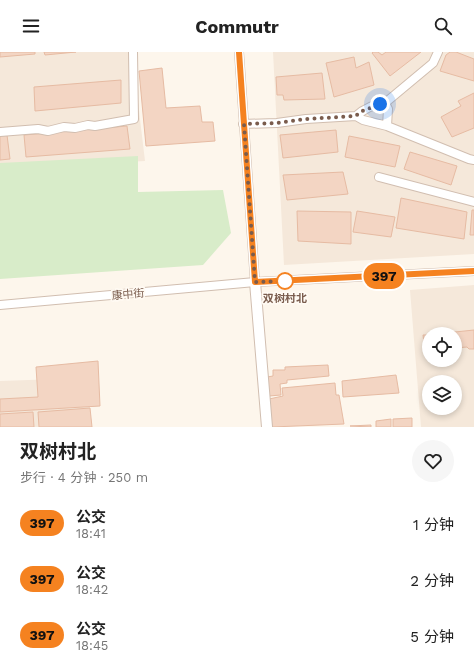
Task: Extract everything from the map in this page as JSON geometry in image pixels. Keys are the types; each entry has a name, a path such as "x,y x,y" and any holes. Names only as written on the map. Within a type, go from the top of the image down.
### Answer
{"street":[{"path":"0,132 38,130 48,131 64,127 74,128 88,125 95,126 134,119 134,52"},
{"path":"239,52 267,427"},
{"path":"356,116 360,112 385,103 432,63 438,52"},
{"path":"385,103 388,109 387,126"},
{"path":"244,124 277,123 306,119 356,116 363,120 387,126 474,160"},
{"path":"379,177 474,202"},
{"name":"康中街","path":"0,305 255,282 474,271"}],"shaded area":[{"path":"0,52 132,52 145,161 0,169"},
{"path":"273,52 474,52 474,254 284,265"},
{"path":"474,285 474,427 421,427 410,290"},
{"path":"86,378 92,427 0,427 0,381"}],"green space":[{"path":"138,156 138,192 223,190 231,233 203,265 0,279 0,163"}],"building":[{"path":"0,52 35,52 35,54 0,57"},
{"path":"44,52 76,52 45,55"},
{"path":"378,52 382,55 386,52 421,52 390,76 372,53"},
{"path":"450,52 456,52 474,59 474,81 440,71 446,55"},
{"path":"354,57 356,68 369,62 374,85 334,97 326,63"},
{"path":"162,68 166,108 200,106 202,122 213,122 215,141 146,146 139,71"},
{"path":"322,73 325,99 284,100 283,95 277,95 276,77"},
{"path":"121,80 121,103 35,111 34,87"},
{"path":"474,93 474,128 452,137 441,117 461,106 458,101"},
{"path":"127,126 130,149 26,157 24,135"},
{"path":"336,130 338,152 283,158 280,135"},
{"path":"7,135 10,159 0,160 0,136"},
{"path":"349,136 400,146 395,167 345,157"},
{"path":"410,152 457,166 451,185 404,169"},
{"path":"343,172 348,194 287,200 283,175"},
{"path":"401,198 467,212 464,239 396,228"},
{"path":"472,210 474,210 474,235 470,235"},
{"path":"297,211 351,212 351,244 298,241"},
{"path":"357,211 395,217 391,237 353,232"},
{"path":"474,330 474,349 462,347 462,331"},
{"path":"98,361 100,406 0,412 0,399 38,397 36,367"},
{"path":"328,365 329,376 287,380 287,383 280,384 281,395 269,396 267,377 273,376 273,370 285,370 285,367"},
{"path":"396,375 399,393 343,397 342,381"},
{"path":"335,383 336,395 339,395 344,424 272,427 269,399 283,396 282,388"},
{"path":"90,408 92,427 39,427 38,412"},
{"path":"33,412 34,427 0,427 0,414"},
{"path":"412,418 412,427 393,427 393,419"},
{"path":"391,419 391,427 376,427 376,421"},
{"path":"371,425 371,427 350,426"}],"bus line":[{"name":"397","path":"239,52 255,282 474,271"}],"place":[{"name":"双树村北","path":"285,281"}],"route":[{"path":"285,281 255,282 244,124 277,123 306,119 356,116 360,112 380,104"}]}
